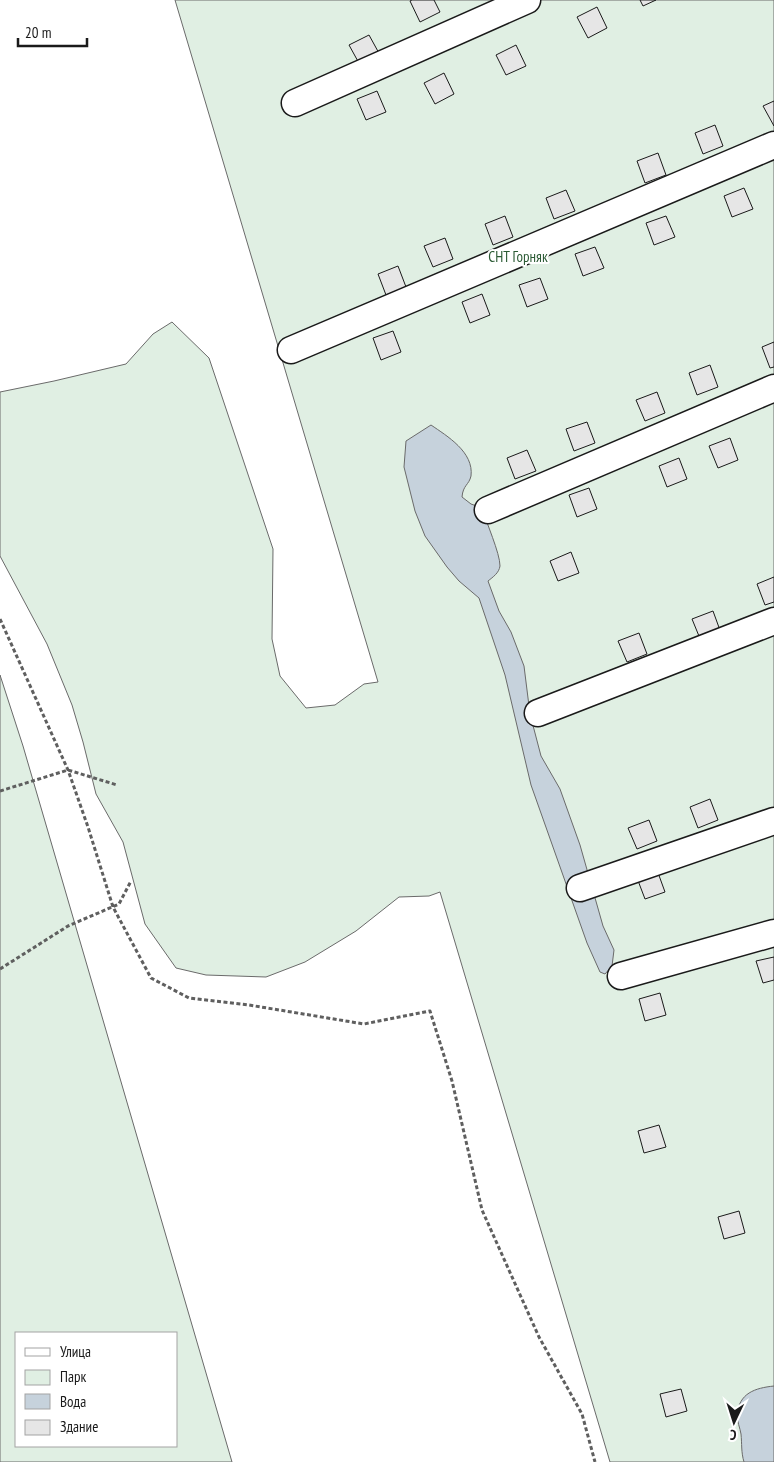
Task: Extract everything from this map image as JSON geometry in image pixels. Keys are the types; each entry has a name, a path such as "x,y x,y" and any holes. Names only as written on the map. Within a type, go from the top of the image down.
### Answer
{"lane":[{"path":"295,103 527,0"},
{"path":"291,350 774,145"},
{"path":"488,510 774,388"},
{"path":"538,713 774,621"},
{"path":"580,888 774,821"},
{"path":"620,976 774,933"}],"path":[{"path":"0,619 68,770 88,826 113,907 151,978 189,998 249,1005 364,1024 430,1011 452,1082 482,1210 540,1337 582,1414 594,1462"},
{"path":"0,791 68,770 118,785"},
{"path":"0,968 68,926 119,904 131,881"}],"green space":[{"name":"СНТ Горняк","path":"175,0 774,0 774,1462 610,1462 440,892 429,896 399,897 356,931 305,962 266,977 206,975 176,968 145,924 123,842 96,794 72,705 47,644 0,556 0,392 126,364 153,334 172,322 209,358 273,549 272,639 280,676 306,708 335,705 364,684 378,682"},
{"path":"0,675 23,746 232,1462 0,1462"}],"water":[{"path":"431,425 464,452 471,467 471,476 462,497 471,504 482,508 498,553 500,566 496,575 488,581 499,611 511,632 524,666 530,714 541,756 560,789 580,845 603,926 614,950 612,966 605,974 600,972 587,943 531,785 505,675 479,598 459,581 447,567 425,536 415,511 404,467 406,441"},
{"path":"774,1386 774,1462 744,1462 737,1417 738,1408 741,1401 749,1393 760,1388"}],"building":[{"path":"434,0 440,12 420,22 410,1"},
{"path":"640,0 656,0 643,6"},
{"path":"597,7 607,28 588,38 577,17"},
{"path":"369,35 380,55 360,65 349,45"},
{"path":"516,45 526,66 506,75 496,55"},
{"path":"444,73 454,94 435,104 424,83"},
{"path":"377,91 386,112 366,120 357,99"},
{"path":"774,101 774,126 763,106"},
{"path":"715,125 723,146 703,154 695,133"},
{"path":"658,153 666,175 645,183 637,161"},
{"path":"744,188 753,209 732,217 724,196"},
{"path":"566,190 575,211 554,219 546,198"},
{"path":"505,216 513,237 493,245 485,224"},
{"path":"666,216 675,237 654,245 646,223"},
{"path":"445,238 453,259 433,267 424,246"},
{"path":"595,247 604,268 583,276 575,254"},
{"path":"398,266 406,287 386,295 378,274"},
{"path":"540,278 548,299 527,307 519,285"},
{"path":"482,294 490,315 470,323 462,302"},
{"path":"393,331 401,352 381,360 373,338"},
{"path":"774,342 774,367 770,368 762,347"},
{"path":"710,365 718,387 697,395 689,373"},
{"path":"657,392 665,413 645,421 636,400"},
{"path":"587,422 595,443 574,451 566,429"},
{"path":"730,438 738,460 718,468 709,446"},
{"path":"527,450 536,471 515,479 507,458"},
{"path":"679,458 687,479 667,487 659,466"},
{"path":"589,488 597,509 577,517 569,495"},
{"path":"571,552 579,573 558,581 550,561"},
{"path":"774,577 774,602 765,605 757,584"},
{"path":"713,611 721,633 701,641 692,619"},
{"path":"639,633 647,654 627,662 618,641"},
{"path":"710,799 718,820 698,828 690,807"},
{"path":"649,820 657,841 637,849 628,828"},
{"path":"657,870 665,892 645,899 637,878"},
{"path":"774,957 774,980 763,983 756,961"},
{"path":"660,993 666,1015 645,1021 639,999"},
{"path":"659,1125 666,1147 644,1153 638,1131"},
{"path":"739,1211 745,1233 724,1239 718,1217"},
{"path":"681,1389 687,1411 666,1417 660,1394"}]}
